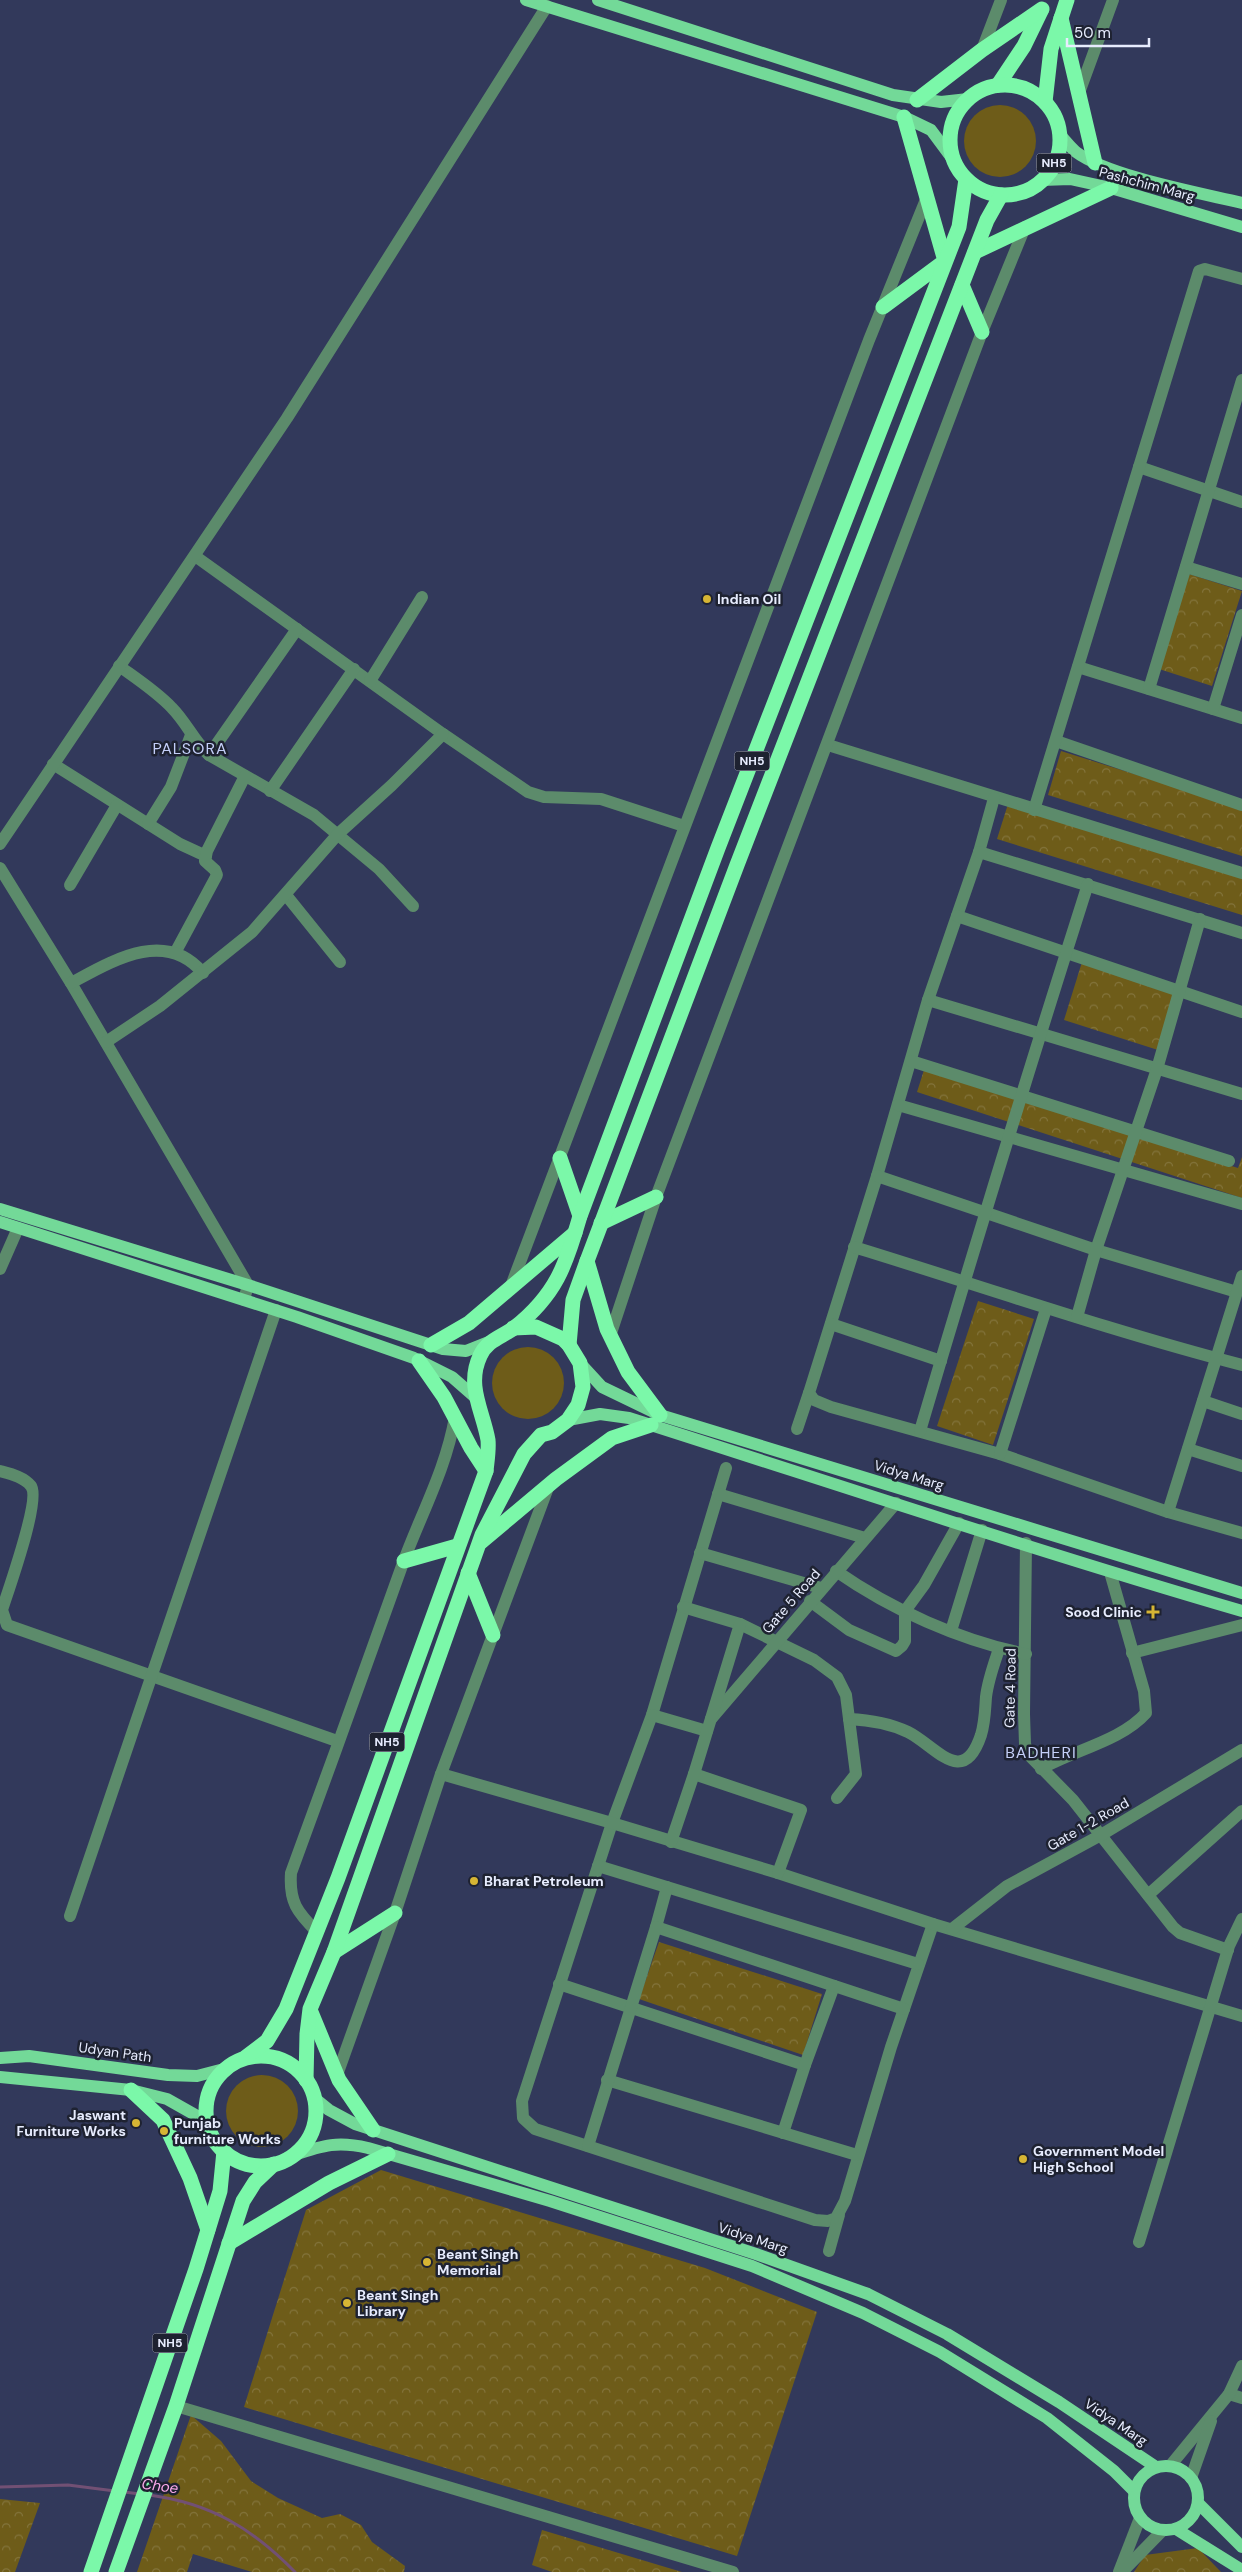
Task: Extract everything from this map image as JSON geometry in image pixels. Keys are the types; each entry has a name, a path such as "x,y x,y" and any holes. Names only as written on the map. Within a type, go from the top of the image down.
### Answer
{"highway":[{"path":"1045,102 1051,50 1067,0"},
{"path":"917,100 1044,4"},
{"path":"998,85 1024,46 1044,4"},
{"path":"1061,18 1095,163"},
{"name":"NH5","path":"998,85 1015,85 1031,91 1045,102 1055,117 1060,135 1056,159 1042,180 1026,191 1001,195 981,190 966,179 954,160 950,134 959,109 968,98 982,89 998,85"},
{"path":"883,307 945,260 904,117"},
{"name":"NH5","path":"274,2164 247,2163 224,2151 210,2132 206,2121 206,2108 212,2084 224,2069 246,2057 267,2041 286,2009 317,1932 486,1471 488,1443 473,1380 480,1355 492,1340 513,1328 545,1298 560,1277 580,1216 729,820 959,227 966,179"},
{"path":"975,252 1111,188"},
{"name":"NH5","path":"569,1345 573,1300 601,1223 736,865 987,220 1001,195"},
{"path":"962,285 982,332"},
{"path":"560,1158 580,1216"},
{"path":"601,1223 656,1197"},
{"path":"431,1345 469,1323 575,1233"},
{"path":"479,1544 549,1485 612,1438 656,1420 628,1372 610,1336 587,1261"},
{"name":"NH5","path":"306,2080 306,2034 310,2008 334,1952 479,1544 509,1479 524,1454 541,1435 552,1432 568,1420 578,1405 583,1387 580,1363 563,1339 536,1327 513,1328"},
{"path":"419,1361 444,1397 486,1471"},
{"path":"404,1561 457,1546"},
{"path":"468,1573 493,1635"},
{"path":"334,1952 395,1913"},
{"path":"310,2008 337,2075 372,2130"},
{"name":"NH5","path":"116,2572 176,2406 243,2201 255,2182 274,2164 294,2155 311,2134 316,2116 313,2097 306,2080 296,2068 268,2055 246,2057"},
{"path":"131,2090 162,2120 190,2178 208,2230"},
{"name":"NH5","path":"91,2572 208,2230 220,2191 224,2151"},
{"path":"229,2243 329,2183 388,2154"}],"main road":[{"path":"526,0 904,117 931,130 954,160"},
{"path":"598,0 847,81 917,100 941,102 968,98"},
{"name":"Pashchim Marg","path":"1060,135 1075,152 1095,163 1135,176 1242,204"},
{"name":"Pashchim Marg","path":"1042,180 1070,179 1111,188 1242,227"},
{"path":"0,1209 248,1285 431,1345 466,1351 492,1340"},
{"path":"0,1222 276,1310 419,1361 452,1377 479,1405"},
{"name":"Vidya Marg","path":"580,1363 602,1387 656,1420 896,1503 1110,1572 1242,1610"},
{"name":"Vidya Marg","path":"568,1420 600,1414 656,1420 1242,1593"},
{"name":"Udyan Path","path":"0,2058 29,2056 168,2075 197,2076 224,2069"},
{"path":"0,2077 131,2090 167,2099 206,2121"},
{"name":"Vidya Marg","path":"313,2097 329,2110 354,2124 756,2254 868,2294 947,2334 1059,2402 1156,2467"},
{"name":"Vidya Marg","path":"294,2155 326,2144 346,2143 550,2201 752,2266 863,2313 940,2352 1047,2418 1114,2470 1133,2490"},
{"path":"1170,2466 1180,2469 1192,2478 1197,2490 1198,2503 1195,2513 1186,2524 1176,2530 1162,2531 1149,2527 1140,2518 1134,2505 1133,2490 1146,2472 1156,2467 1170,2466"},
{"path":"1198,2503 1242,2547"},
{"path":"1176,2530 1242,2570"}],"street":[{"path":"982,50 1000,0"},
{"path":"1079,93 1113,0"},
{"path":"0,844 287,418 547,6"},
{"path":"511,1286 684,826 927,197"},
{"path":"610,1336 656,1197 828,746 982,332 1025,227"},
{"path":"1034,810 1199,271 1205,268 1242,279"},
{"path":"1149,689 1209,491 1237,416 1242,380"},
{"path":"1139,467 1242,502"},
{"path":"195,556 443,734 528,792 544,797 601,799 684,826"},
{"path":"1186,567 1242,584"},
{"path":"370,681 422,597"},
{"path":"1213,709 1242,615"},
{"path":"209,754 297,629"},
{"path":"119,666 165,700 180,717 191,735 209,754 270,791 303,807 338,834 388,878 413,906"},
{"path":"1078,668 1242,718"},
{"path":"270,791 354,669"},
{"path":"106,1042 160,1006 252,932 338,834 392,785 443,734"},
{"path":"148,824 171,787 191,735"},
{"path":"1056,741 1242,805"},
{"path":"828,746 1242,872"},
{"path":"53,764 180,844 206,856"},
{"path":"175,953 217,876 216,870 206,864 206,856 244,776"},
{"path":"797,1428 877,1176 928,1000 979,852 994,798"},
{"path":"70,885 117,804"},
{"path":"979,852 1088,884 1242,933"},
{"path":"0,868 71,983 248,1285 244,1300"},
{"path":"920,1431 964,1281 1011,1137 1088,884"},
{"path":"286,895 340,962"},
{"path":"957,916 1242,1012"},
{"path":"1077,1317 1122,1169 1158,1069 1178,991 1200,919"},
{"path":"71,983 102,967 138,952 156,950 175,953 194,962 203,973"},
{"path":"928,1000 1242,1094"},
{"path":"911,1061 1229,1161"},
{"path":"898,1105 1242,1204"},
{"path":"877,1176 1096,1250 1238,1301"},
{"path":"0,1269 18,1228"},
{"path":"854,1247 1046,1309 1242,1365"},
{"path":"1168,1512 1217,1358 1238,1301 1242,1276"},
{"path":"1000,1454 1046,1309"},
{"path":"70,1916 276,1310"},
{"path":"831,1324 941,1361"},
{"path":"809,1393 814,1400 831,1406 1000,1454 1168,1512 1242,1534"},
{"path":"1204,1401 1242,1414"},
{"path":"317,1932 293,1904 290,1889 291,1873 337,1741 404,1561 443,1465 455,1417"},
{"path":"1188,1449 1242,1466"},
{"path":"726,1468 652,1715 612,1823 559,1984 522,2101 521,2113 526,2122 535,2129 815,2220 828,2221 839,2215"},
{"path":"0,1471 25,1481 32,1487 34,1494 30,1517 2,1610 1,1621 15,1628 151,1674 337,1741"},
{"path":"337,2075 395,1913 441,1774 549,1485"},
{"path":"718,1494 865,1538"},
{"name":"Gate 5 Road","path":"709,1725 775,1641 896,1503"},
{"path":"810,1601 848,1630 896,1651 905,1641 905,1611 924,1585 959,1523"},
{"path":"951,1631 982,1530"},
{"name":"Gate 4 Road","path":"1026,1544 1025,1744 1028,1754 1063,1789 1172,1927 1180,1933 1228,1950"},
{"path":"700,1553 821,1588"},
{"path":"836,1572 866,1592 951,1631 1000,1649 1026,1654"},
{"path":"1041,1769 1060,1758 1127,1730 1146,1713 1144,1691 1110,1572"},
{"path":"683,1608 740,1624 814,1660 837,1677 846,1695 856,1774 837,1798"},
{"path":"670,1842 694,1774 740,1624"},
{"path":"1132,1653 1242,1625"},
{"path":"849,1718 871,1720 891,1725 917,1737 950,1761 958,1762 964,1760 976,1746 980,1736 984,1722 989,1682 1000,1649"},
{"path":"652,1715 709,1725"},
{"name":"Gate 1-2 Road","path":"952,1929 1006,1886 1101,1835 1242,1750"},
{"path":"441,1774 778,1873 934,1924 1242,2016"},
{"path":"694,1774 801,1810 778,1873"},
{"path":"1148,1896 1242,1811"},
{"path":"598,1866 918,1964"},
{"path":"588,2146 667,1887"},
{"path":"1139,2242 1228,1950 1235,1930 1242,1920"},
{"path":"829,2251 857,2155 918,1964 934,1924"},
{"path":"656,1927 904,2009"},
{"path":"559,1984 805,2065"},
{"path":"783,2133 805,2065 834,1986"},
{"path":"607,2080 857,2155"},
{"path":"1170,2466 1229,2394 1242,2366"},
{"path":"1229,2394 1242,2398"},
{"path":"176,2406 733,2572"},
{"path":"1192,2478 1214,2414"},
{"path":"1121,2572 1140,2518"},
{"path":"1121,2572 1162,2531"}],"green space":[{"path":"1000,105 1014,108 1026,115 1033,127 1036,141 1033,155 1026,167 1014,174 1000,177 986,174 974,167 967,155 964,141 967,127 974,115 986,108"},
{"path":"1189,574 1242,591 1212,686 1159,669"},
{"path":"1061,751 1242,808 1242,856 1048,795"},
{"path":"1008,804 1242,877 1242,915 997,839"},
{"path":"1082,962 1176,992 1158,1050 1064,1020"},
{"path":"924,1070 1238,1168 1242,1157 1242,1198 917,1092"},
{"path":"978,1301 1034,1319 993,1445 937,1426"},
{"path":"528,1347 542,1350 554,1357 561,1369 564,1383 561,1397 554,1409 542,1416 528,1419 514,1416 502,1409 495,1397 492,1383 495,1369 502,1357 514,1350"},
{"path":"659,1942 822,1994 803,2055 639,1999"},
{"path":"262,2075 276,2078 288,2085 295,2097 298,2111 295,2125 288,2137 276,2144 262,2147 248,2144 236,2137 229,2125 226,2111 229,2097 236,2085 248,2078"},
{"path":"381,2170 705,2268 817,2312 737,2556 244,2407 306,2210"},
{"path":"191,2415 221,2441 251,2481 278,2498 322,2518 340,2514 361,2525 372,2542 405,2566 404,2572 252,2572 193,2554 187,2572 137,2572"},
{"path":"0,2499 40,2503 15,2572 0,2572"},
{"path":"542,2530 682,2572 552,2572 532,2565"},
{"path":"1198,2548 1221,2572 1134,2572 1145,2555"}],"waterway":[{"name":"Choe","path":"0,2487 68,2485 115,2491"},
{"name":"Choe","path":"124,2492 140,2494"},
{"name":"Choe","path":"149,2495 192,2504 229,2520 263,2543 295,2572"}],"place":[{"name":"Indian Oil","path":"707,599"},
{"name":"Sood Clinic","path":"1153,1612"},
{"name":"Bharat Petroleum","path":"474,1881"},
{"name":"Jaswant Furniture Works","path":"136,2123"},
{"name":"Punjab furniture Works","path":"164,2131"},
{"name":"Government Model High School","path":"1023,2159"},
{"name":"Beant Singh Memorial","path":"427,2262"},
{"name":"Beant Singh Library","path":"347,2303"}],"district":[{"name":"PALSORA","path":"190,748"},
{"name":"BADHERI","path":"1041,1752"}]}
